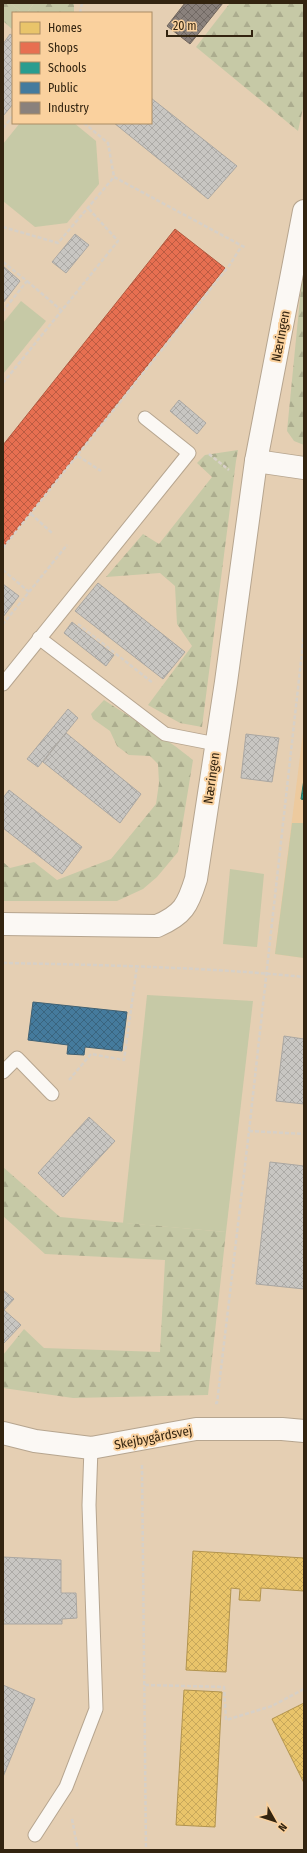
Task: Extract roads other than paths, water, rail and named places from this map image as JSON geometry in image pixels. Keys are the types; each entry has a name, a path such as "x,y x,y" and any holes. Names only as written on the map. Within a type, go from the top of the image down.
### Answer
{"street":[{"name":"Næringen","path":"3,924 157,926 172,919 189,901 196,879 254,470 304,212"},
{"path":"254,470 304,468"},
{"name":"Skejbygårdsvej","path":"3,1433 36,1441 90,1448 142,1440 196,1429 282,1429 304,1431"}],"lane":[{"path":"3,684 189,453 145,418"},
{"path":"40,638 165,734 216,744"},
{"path":"3,1072 16,1058 52,1094"},
{"path":"35,1835 66,1786 96,1709 89,1505 90,1448"}]}
